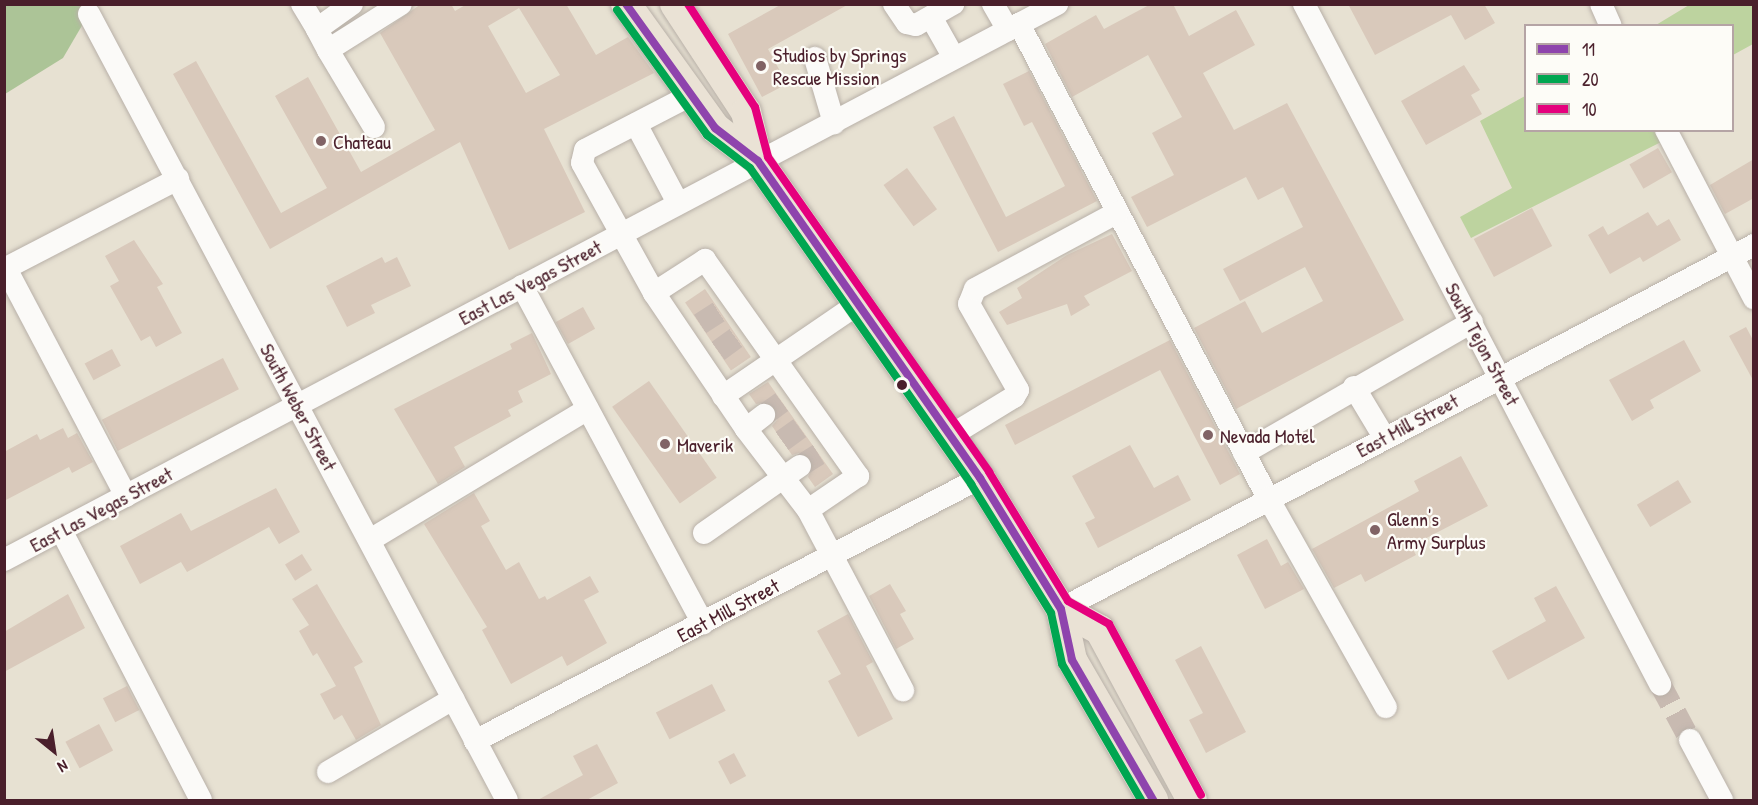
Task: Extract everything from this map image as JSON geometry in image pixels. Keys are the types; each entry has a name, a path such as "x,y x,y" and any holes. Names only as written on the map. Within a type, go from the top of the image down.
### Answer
{"main road":[{"path":"626,4 715,128 758,161 980,478 1061,609 1072,660 1153,801"},
{"path":"675,4 746,112 758,161"},
{"path":"1061,609 1100,630 1192,801"}],"street":[{"path":"302,4 374,127"},
{"path":"317,28 352,4"},
{"path":"894,4 908,23 916,25 953,4"},
{"path":"993,4 1014,27 1118,212 1268,498 1386,707"},
{"name":"East Las Vegas Street","path":"4,560 1057,4"},
{"name":"South Tejon Street","path":"1304,4 1501,376 1660,684"},
{"path":"1601,4 1610,24"},
{"path":"328,50 391,7"},
{"name":"South Weber Street","path":"89,14 507,801"},
{"path":"931,17 954,58"},
{"path":"815,58 834,123"},
{"path":"691,95 585,150 580,157 620,234 654,292 691,330 710,356 723,396 746,429 791,435 809,460 808,510 903,690"},
{"path":"636,124 678,203"},
{"path":"1667,132 1754,298"},
{"path":"126,496 6,268 178,179"},
{"path":"950,436 1014,397 1018,390 969,304 975,289 1118,212"},
{"name":"East Mill Street","path":"1061,609 1754,244"},
{"path":"654,292 705,260 727,306 744,332 777,362 781,403 791,435 809,460 858,476 808,510"},
{"path":"522,286 703,624"},
{"path":"723,396 777,362 858,304"},
{"path":"1244,453 1354,387 1472,322"},
{"path":"1354,387 1384,437"},
{"path":"746,429 781,403"},
{"path":"370,540 588,409"},
{"path":"704,533 809,460"},
{"name":"East Mill Street","path":"475,741 980,478"},
{"path":"61,530 201,801"},
{"path":"328,772 453,699"},
{"path":"1690,740 1722,801"}],"green space":[{"path":"5,5 94,5 63,58 5,94"},
{"path":"1689,5 1753,5 1753,44 1734,54 1734,24 1658,24"},
{"path":"1524,97 1524,132 1663,132 1667,139 1471,238 1460,217 1512,188 1480,121"}],"building":[{"path":"421,4 451,4 455,11 467,4 566,4 596,55 628,37 654,73 544,129 585,212 509,250 460,142 270,249 173,74 196,61 281,213 327,188 275,96 308,77 361,172 435,130 380,33","holes":["519,8 560,75 526,93 488,26"]},
{"name":"Studios by Springs Rescue Mission","path":"782,4 849,4 768,49 787,84 762,97 728,34"},
{"path":"1151,4 1173,4 1189,36 1236,10 1255,45 1203,73 1234,130 1287,103 1404,320 1236,409 1194,328 1245,301 1262,333 1323,301 1305,267 1240,301 1223,269 1303,227 1283,187 1258,200 1246,177 1147,227 1131,197 1174,175 1152,133 1182,117 1148,55 1072,97 1045,44 1096,15 1104,29"},
{"path":"1348,4 1484,4 1495,23 1465,40 1451,15 1375,55"},
{"path":"1464,65 1480,90 1471,95 1482,114 1426,145 1401,101"},
{"path":"1029,71 1097,201 998,252 933,127 954,116 1006,217 1065,186 1032,122 1024,126 1003,84"},
{"path":"1658,148 1672,172 1643,189 1629,164"},
{"path":"1754,159 1754,198 1725,214 1710,185"},
{"path":"907,168 937,209 914,226 884,185"},
{"path":"1532,208 1552,246 1494,277 1474,239"},
{"path":"1648,212 1657,226 1669,219 1681,240 1643,262 1640,257 1610,274 1588,235 1603,226 1608,235"},
{"path":"1112,234 1132,271 1084,296 1090,305 1071,316 1067,304 1007,325 999,312 1022,298 1017,288 1067,255"},
{"path":"134,240 163,284 157,287 182,333 156,347 150,336 141,341 110,286 119,281 105,256"},
{"path":"382,257 385,263 397,257 411,286 371,305 375,313 347,327 326,286"},
{"path":"705,289 751,357 731,370 685,302"},
{"path":"583,307 595,329 568,344 556,322"},
{"path":"1746,327 1754,342 1754,382 1729,336"},
{"path":"532,333 551,374 518,391 523,402 508,410 511,416 454,447 465,467 438,484 394,409 512,349 510,344"},
{"name":"Nevada Motel","path":"1170,340 1240,474 1220,485 1160,370 1015,445 1005,425"},
{"path":"1684,340 1701,371 1650,400 1654,408 1632,421 1609,380"},
{"path":"112,349 121,366 94,380 85,364"},
{"path":"223,358 239,389 118,451 102,420"},
{"name":"Maverik","path":"649,381 717,478 680,503 612,407"},
{"path":"768,382 833,474 815,487 808,477 813,465 811,458 799,453 792,455 772,426 777,420 775,407 769,402 756,404 749,394"},
{"path":"63,428 68,438 77,433 93,462 72,473 69,467 4,501 4,452 37,434 40,440"},
{"path":"1130,445 1154,488 1178,475 1191,500 1098,548 1085,523 1095,518 1072,476"},
{"path":"1461,456 1488,506 1411,546 1416,555 1365,582 1361,574 1334,588 1312,549 1419,491 1414,481"},
{"path":"1678,480 1691,502 1650,527 1637,505"},
{"path":"276,488 300,532 279,544 269,527 187,572 181,562 140,584 120,546 181,513 191,531"},
{"path":"474,493 490,521 481,526 506,570 519,562 539,599 545,596 547,600 590,576 599,592 584,600 607,643 567,666 562,656 511,684 482,630 487,627 424,524"},
{"path":"1267,539 1281,566 1288,562 1304,589 1265,609 1237,555"},
{"path":"302,554 312,570 295,581 285,565"},
{"path":"317,584 363,662 354,667 381,725 356,740 342,715 334,720 320,694 336,686 317,653 313,656 299,631 309,625 292,599"},
{"path":"890,584 906,611 900,614 914,639 896,649 869,596"},
{"path":"1556,586 1585,638 1508,680 1492,651 1546,621 1534,598"},
{"path":"68,594 85,628 4,672 4,632"},
{"path":"848,614 873,662 866,666 893,719 858,737 828,681 841,674 817,631"},
{"path":"1201,646 1246,732 1206,753 1189,720 1203,713 1175,660"},
{"path":"712,684 726,711 669,739 656,713"},
{"path":"127,686 139,710 115,722 103,698"},
{"path":"99,724 113,750 80,768 65,742"},
{"path":"597,744 618,783 585,801 536,801 583,775 573,756"},
{"path":"734,753 746,776 730,784 718,761"}],"tunnel":[{"path":"700,324 720,311"},
{"path":"718,351 737,337"},
{"path":"764,415 782,402"},
{"path":"782,441 800,428"},
{"path":"800,466 819,454"},
{"path":"1660,684 1690,740"}],"transit line":[{"name":"11","path":"626,4 715,128 758,161 980,478 1061,609 1072,660 1153,800"},
{"name":"10","path":"688,4 755,107 768,157 989,472 1068,601 1109,624 1201,795"},
{"name":"20","path":"617,10 707,135 750,168 971,484 1051,613 1062,664 1141,800"}],"place":[{"name":"Studios by Springs Rescue Mission","path":"761,66"},
{"name":"Chateau","path":"321,141"},
{"name":"Nevada Motel","path":"1208,435"},
{"name":"Maverik","path":"665,444"},
{"name":"Glenn's Army Surplus","path":"1375,530"}]}
